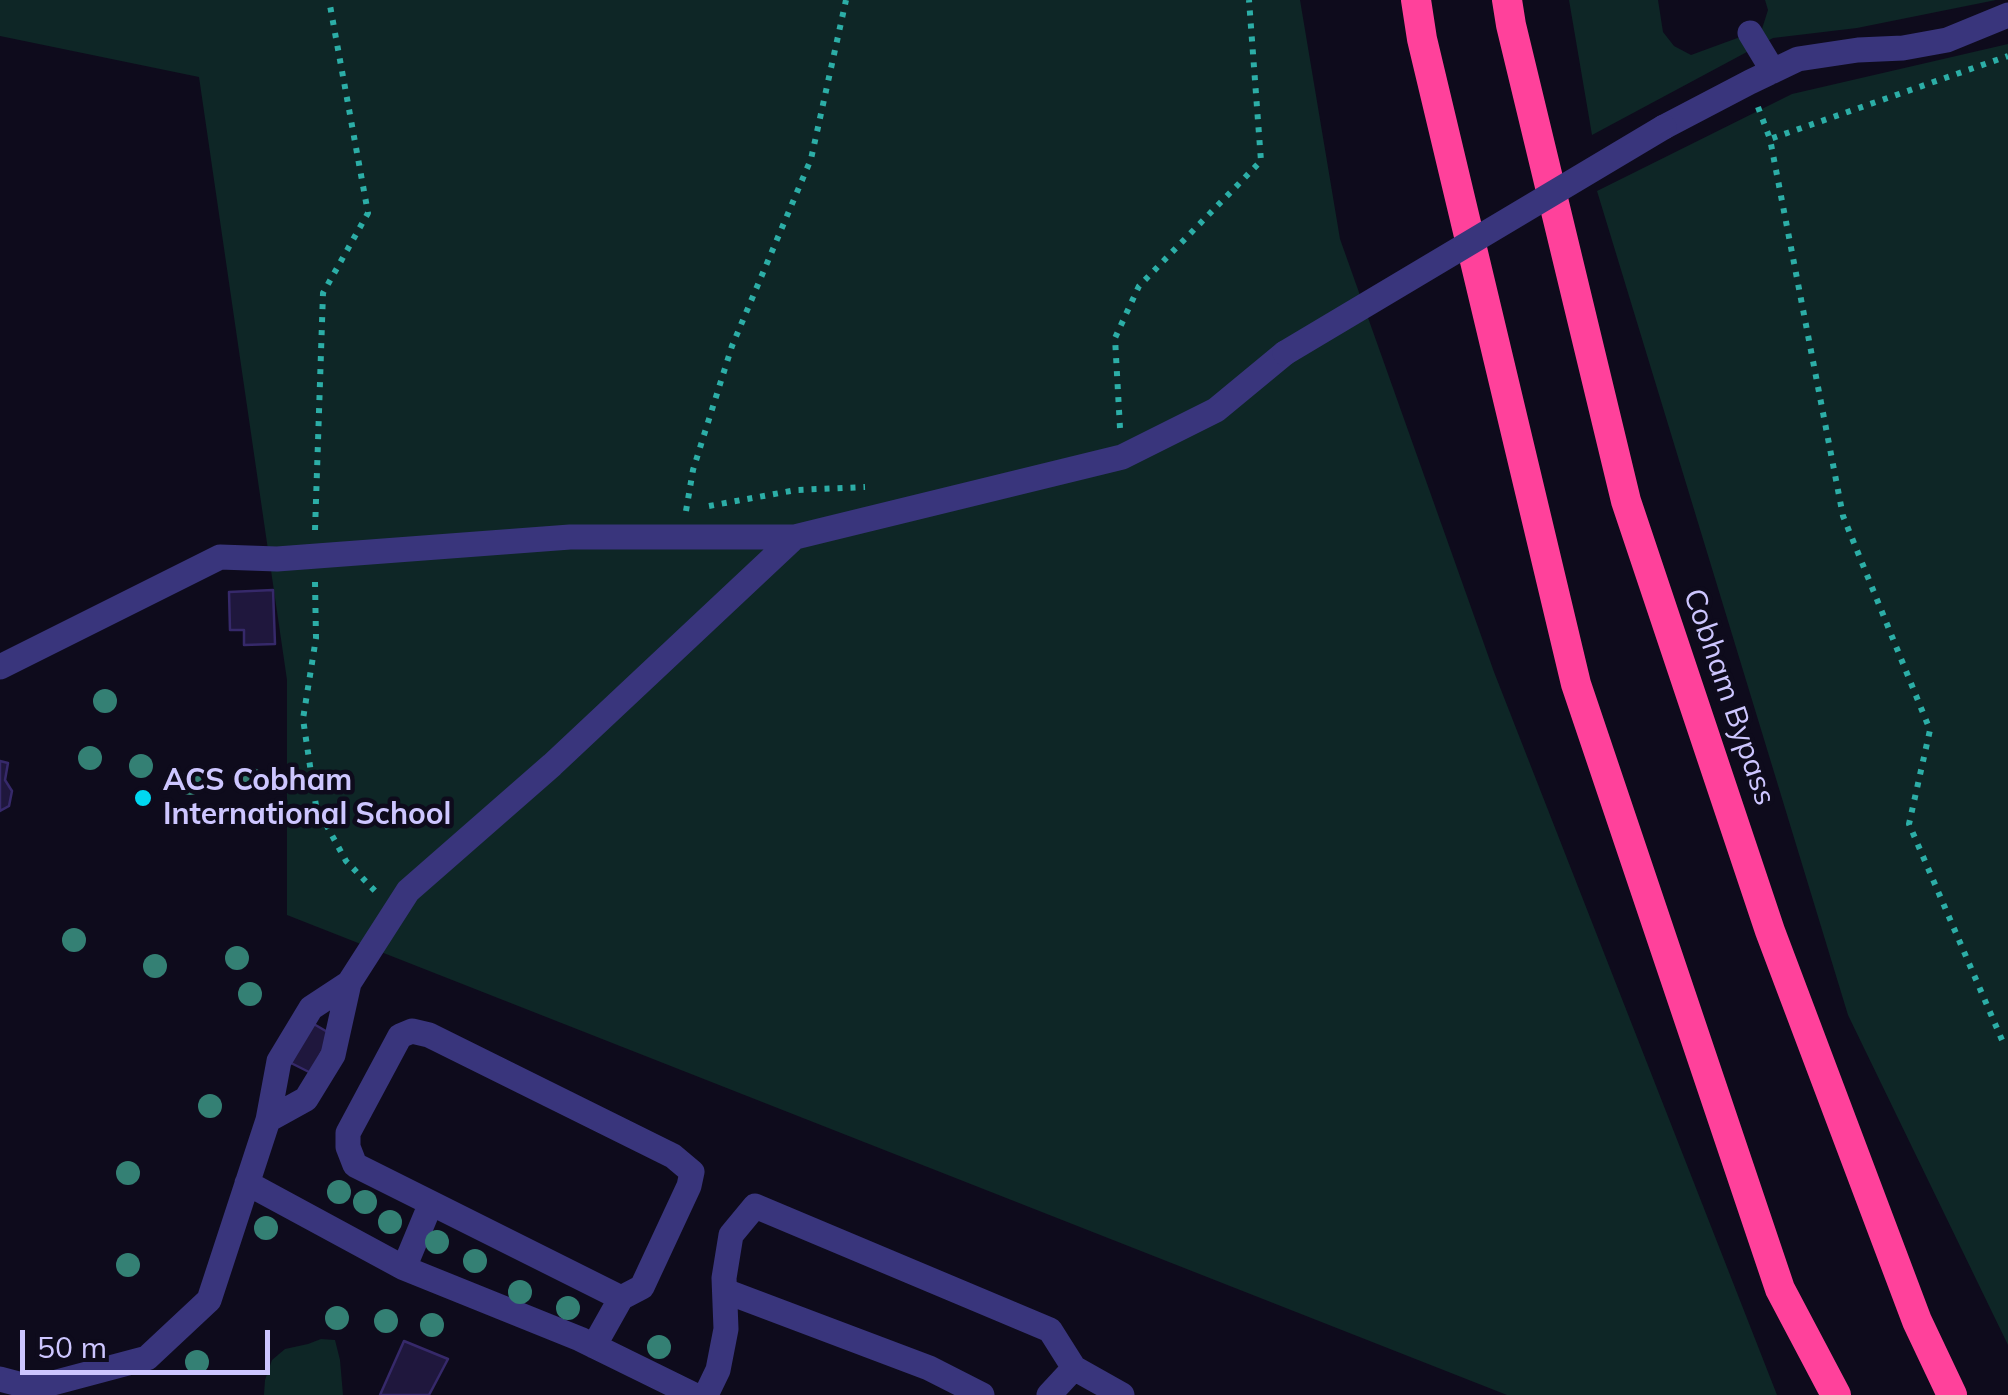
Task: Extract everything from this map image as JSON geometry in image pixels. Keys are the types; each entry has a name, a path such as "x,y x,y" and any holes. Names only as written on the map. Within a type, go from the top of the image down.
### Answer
{"highway":[{"path":"1416,0 1576,684 1780,1289 1836,1395"},
{"name":"Cobham Bypass","path":"1507,0 1626,500 1770,930 1917,1321 1952,1395"}],"lane":[{"path":"0,667 220,557 277,559 570,537 795,536 1122,457 1216,410 1285,353 1664,127 1773,71 1798,60 1947,40 2008,16"},
{"path":"1750,34 1773,71"},
{"path":"268,1120 306,1099 333,1055 349,983 408,891 552,765 795,536"},
{"path":"0,1379 34,1388 147,1358 210,1300 268,1120 279,1060 312,1008 349,983"},
{"path":"594,1346 621,1298 642,1287 692,1172 673,1156 429,1035 412,1031 400,1036 348,1134 355,1165 621,1298"},
{"path":"247,1182 404,1268 594,1346 694,1395"},
{"path":"404,1268 431,1203"},
{"path":"706,1395 718,1370 726,1329 724,1291 731,1234 755,1206 1050,1330 1074,1368 1122,1395"},
{"path":"724,1291 929,1368 982,1395"},
{"path":"1049,1395 1074,1368"}],"path":[{"path":"329,0 368,213 323,293 314,554 316,638 303,719 316,806 346,860 395,912"},
{"path":"846,0 811,159 732,346 693,470 686,515 706,506 796,490 874,487"},
{"path":"1122,457 1115,338 1139,286 1261,161 1249,0"},
{"path":"1770,139 2008,56"},
{"path":"1754,96 1770,139 1843,516 1930,730 1909,824 2002,1040"}],"green space":[{"path":"0,0 1300,0 1340,239 1494,672 1777,1395 1507,1395 287,915 287,680 199,77 0,36"},
{"path":"1569,0 1658,0 1663,32 1674,46 1691,55 1762,29 1768,10 1765,0 1996,0 1857,28 1773,38 1592,135"},
{"path":"2008,44 2008,1345 1848,1015 1597,191 1792,94"},
{"path":"321,1339 335,1340 343,1395 264,1395 272,1360 285,1349"}],"building":[{"path":"273,590 275,644 244,645 244,630 230,630 229,592"},
{"path":"0,761 8,763 5,780 12,791 9,806 0,811"},
{"path":"312,1023 331,1034 311,1073 291,1063"},
{"path":"404,1341 448,1359 429,1395 380,1395"}],"place":[{"name":"ACS Cobham International School","path":"143,798"}]}
